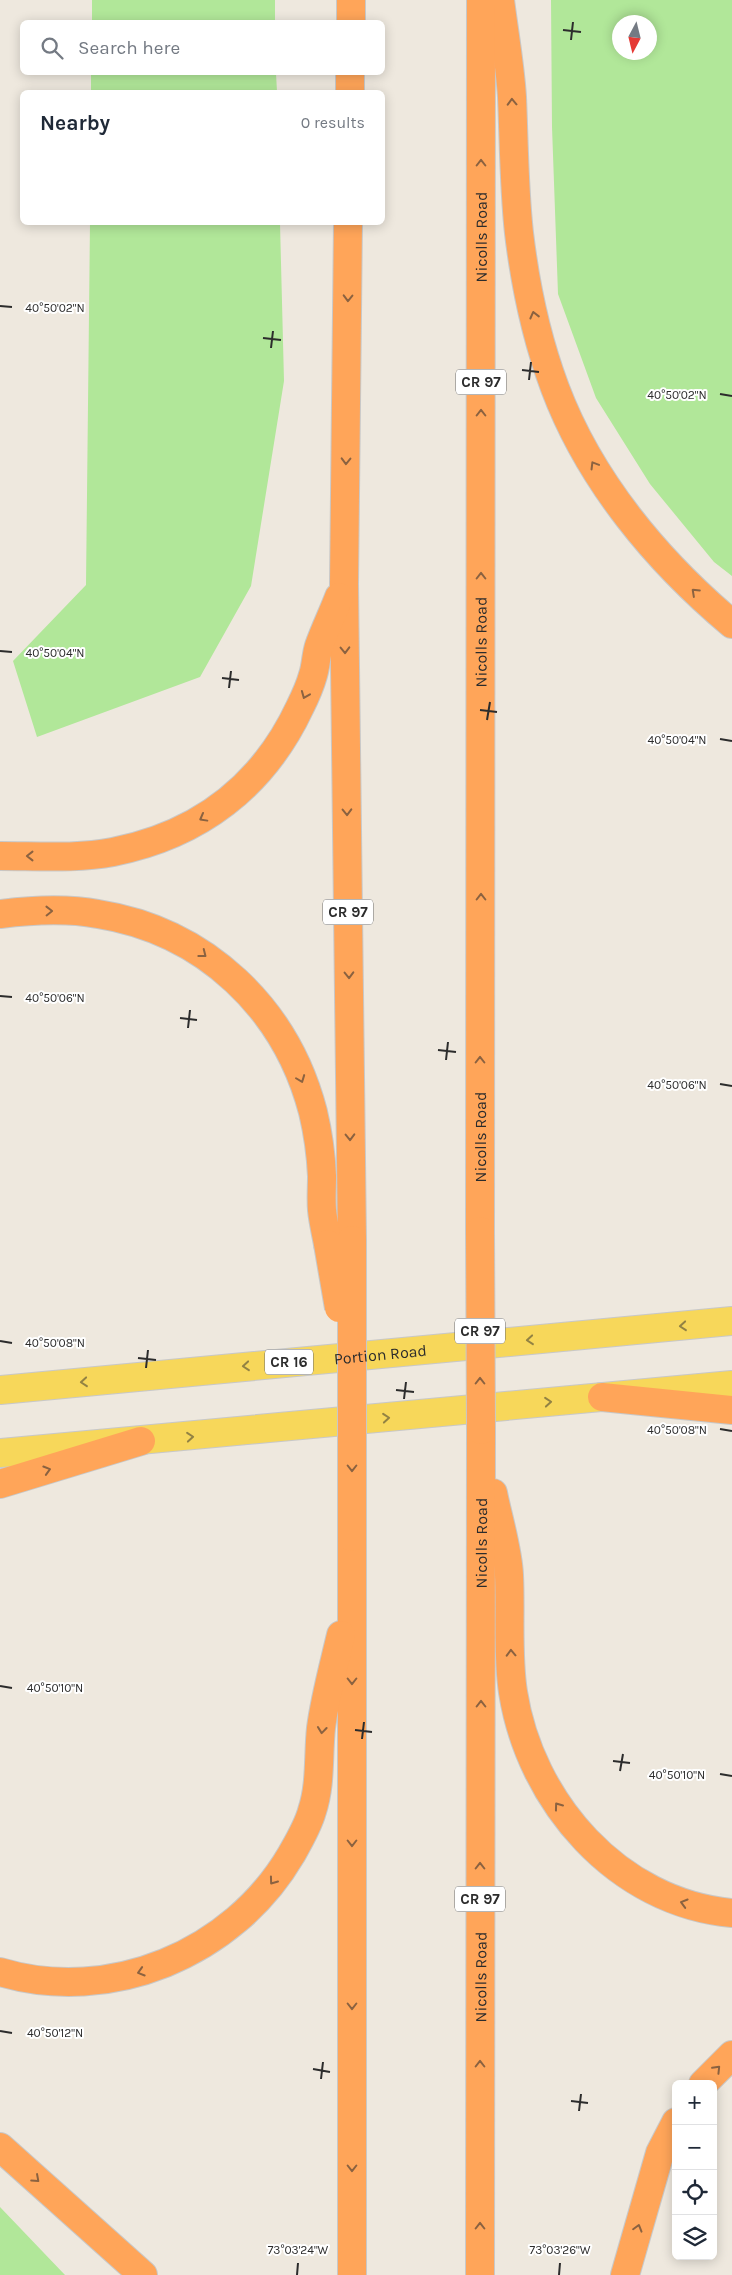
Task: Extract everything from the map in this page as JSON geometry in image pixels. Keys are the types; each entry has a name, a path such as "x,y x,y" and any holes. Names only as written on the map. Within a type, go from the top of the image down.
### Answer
{"highway":[{"path":"351,0 351,20"},
{"name":"Nicolls Road","path":"480,2275 490,1523 481,1430 481,0"},
{"path":"500,0 512,96 514,164 520,234 529,294 554,387 575,432 627,515 668,564 695,592 732,624"},
{"path":"350,75 350,90"},
{"name":"CR 97","path":"340,1242 348,225"},
{"path":"0,856 72,856 112,852 157,840 181,831 211,814 239,791 258,771 286,735 313,677 319,648 344,584"},
{"path":"0,914 62,910 97,914 131,921 166,933 195,948 248,992 272,1019 289,1049 313,1112 319,1145 322,1209 340,1242 352,1384 352,2275"},
{"path":"602,1397 732,1410"},
{"path":"0,1484 141,1441"},
{"path":"490,1523 509,1572 513,1692 521,1727 533,1761 549,1792 571,1822 594,1848 621,1872 651,1891 681,1903 732,1913"},
{"path":"0,1972 21,1978 55,1983 90,1983 124,1977 157,1967 188,1953 218,1936 265,1892 283,1868 312,1812 318,1788 322,1727 352,1580"},
{"path":"708,2080 732,2056"},
{"path":"625,2275 660,2153 674,2125"},
{"path":"0,2147 143,2275"}],"main road":[{"name":"Portion Road","path":"0,1390 732,1321"},
{"path":"0,1453 732,1385"}],"green space":[{"path":"92,0 275,0 275,20 92,20"},
{"path":"551,0 732,0 732,576 714,562 650,484 596,398 558,294 552,127"},
{"path":"91,75 276,75 277,90 91,90"},
{"path":"90,225 280,225 284,381 251,586 200,677 37,737 13,661 86,585"},
{"path":"0,2207 65,2275 0,2275"}]}
